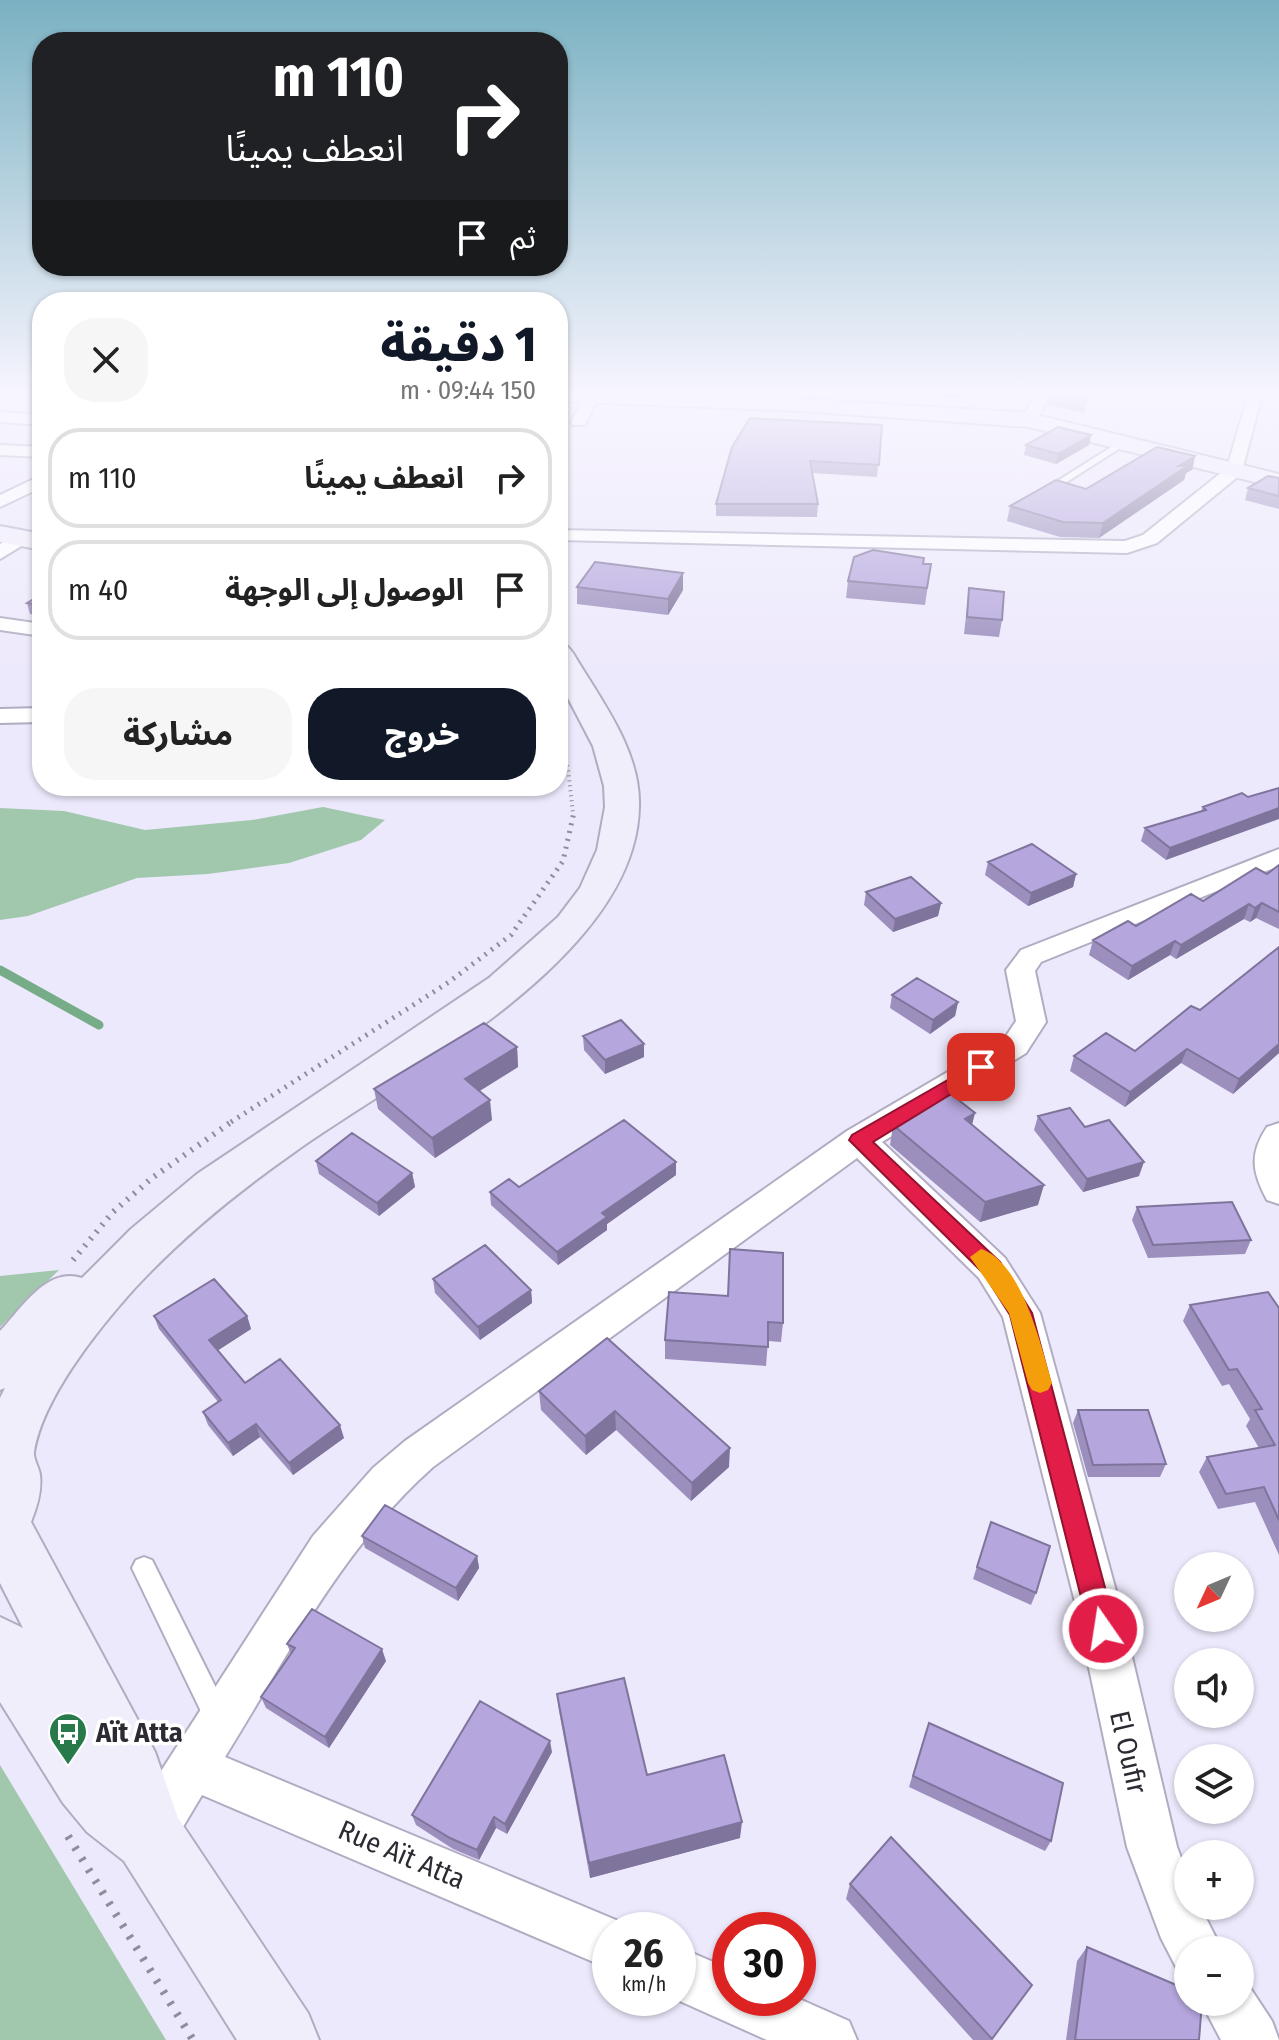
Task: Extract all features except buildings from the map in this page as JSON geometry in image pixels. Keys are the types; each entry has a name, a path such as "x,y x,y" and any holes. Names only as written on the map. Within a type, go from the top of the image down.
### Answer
{"street":[{"path":"568,535 1090,549 1127,547 1150,539 1214,487"},
{"path":"0,502 32,488"},
{"path":"0,624 32,629"},
{"path":"281,2040 149,1836 131,1776 46,1606 0,1525 12,1486 2,1452 29,1394 63,1338 124,1268 167,1226 258,1154 510,984 550,948 581,912 603,876 617,841 622,808 620,777 611,748 568,671"},
{"path":"0,716 32,715"},
{"path":"0,1367 131,1229 189,1177 487,974 525,940 554,906 580,861 595,808 593,778 586,750 568,720"},
{"path":"149,1836 328,1550 388,1481 432,1445 859,1140 918,1102 1003,1055 1025,1036 1031,1022 1020,970 1031,956 1279,857"},
{"path":"1279,1135 1270,1147 1268,1162 1271,1179 1279,1191"},
{"name":"El Oufir","path":"859,1140 992,1268 1021,1313 1097,1602 1152,1847 1188,1936"},
{"path":"0,1649 32,1691 90,1784 118,1813 149,1836"},
{"name":"Rue Aït Atta","path":"192,1767 592,1935"},
{"path":"775,2016 830,2040"},
{"path":"1237,2016 1253,2040"}],"lane":[{"path":"1039,496 1053,487"},
{"path":"144,1568 220,1723"}],"path":[{"path":"73,1260 113,1212 152,1178 273,1093 449,982 511,935 563,861 574,809 568,768"},
{"path":"64,1830 193,2040"}],"green space":[{"path":"323,807 385,820 361,840 289,863 208,874 137,878 28,916 0,920 0,808 64,811 145,830 252,820"},
{"path":"59,1270 0,1327 0,1276"},
{"path":"0,1765 166,2040 0,2040"}],"waterway":[{"path":"0,970 99,1025"}],"slow traffic":[{"path":"981,1257 1008,1289 1021,1313 1040,1383"}],"place":[{"name":"Aït Atta","path":"68,1766"}],"route":[{"path":"981,1067 859,1140 992,1268 1021,1313 1103,1629"}]}
